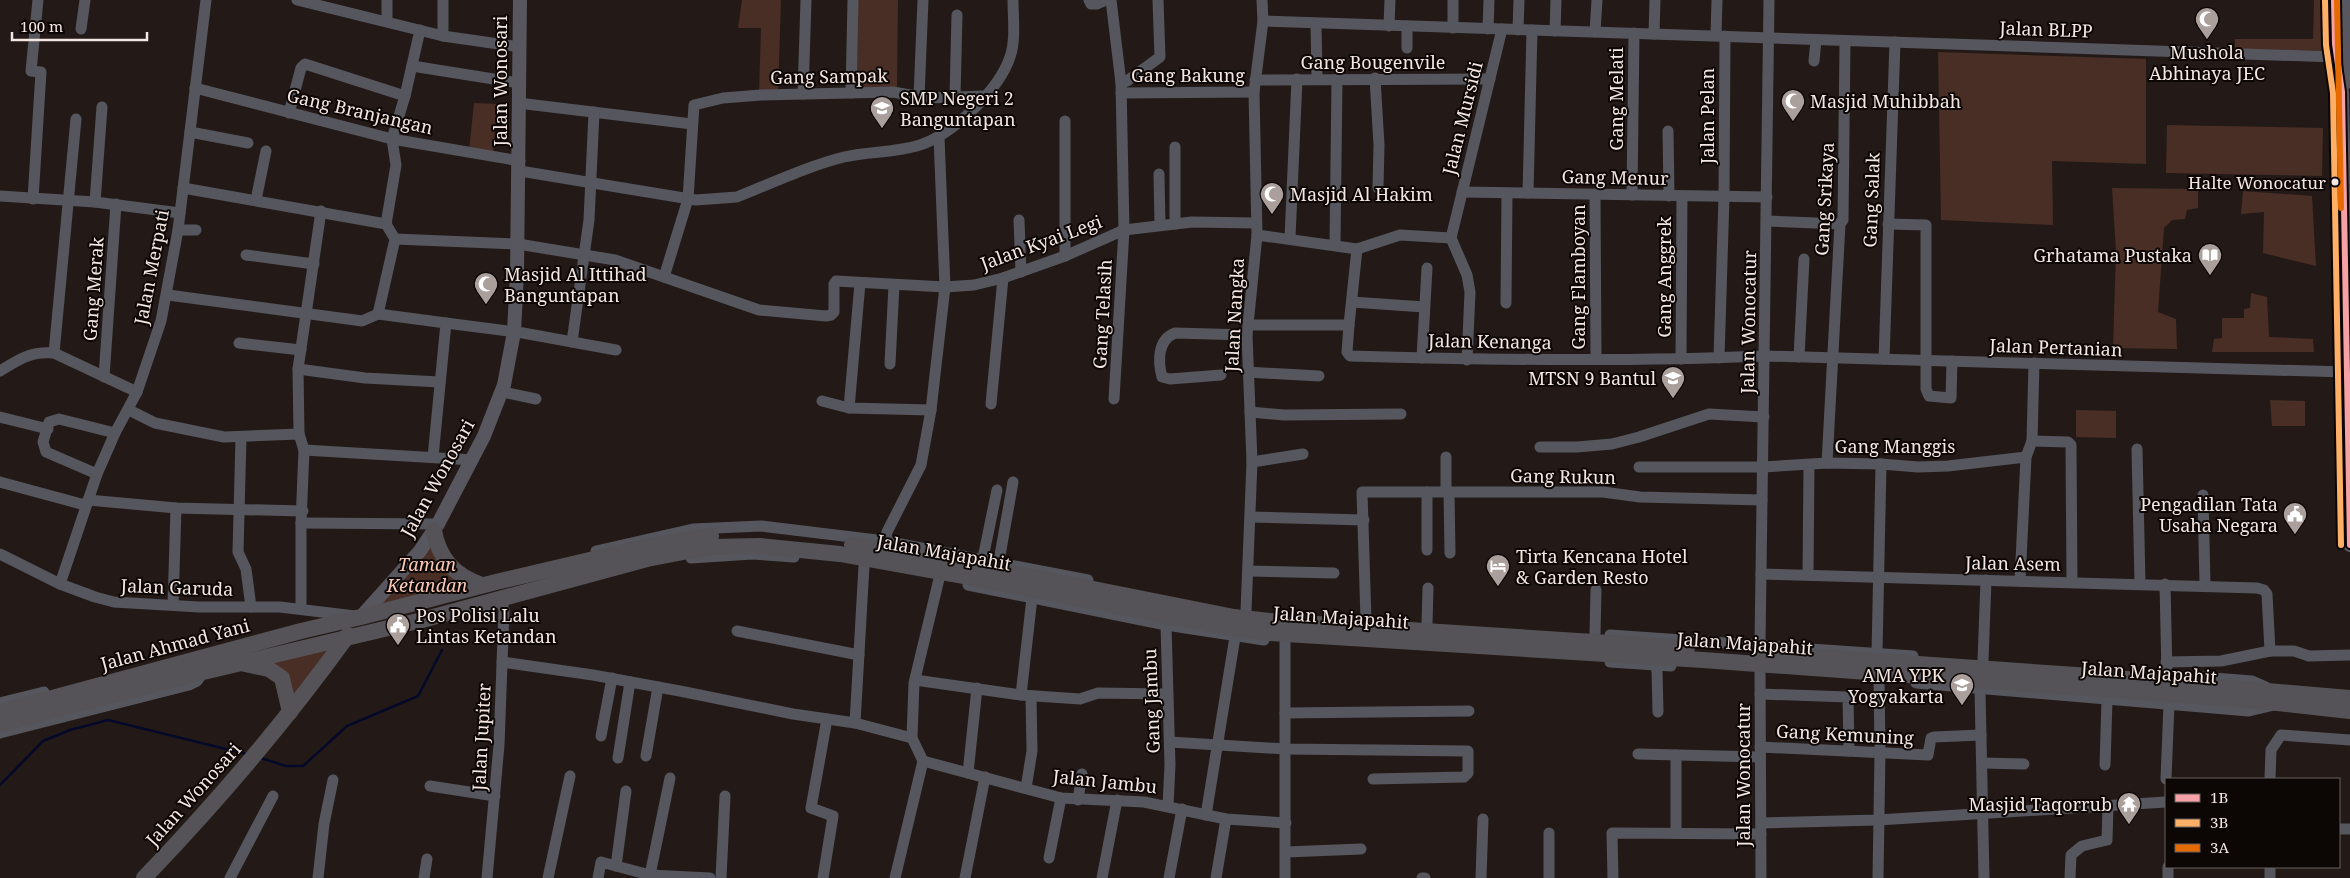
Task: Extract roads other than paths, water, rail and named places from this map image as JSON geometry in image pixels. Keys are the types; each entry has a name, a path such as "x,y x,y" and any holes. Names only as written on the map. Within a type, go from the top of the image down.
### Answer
{"highway":[{"path":"436,528 439,549 448,565 469,581 482,585"},
{"name":"Jalan Majapahit","path":"361,617 482,585 685,539 759,535 874,548 989,567 1139,595 1234,617 1269,621 1497,632 1588,642 1612,648 1972,686 2250,700 2350,698"},
{"name":"Jalan Majapahit","path":"346,639 556,585 647,559 693,549 760,546 989,567 1224,627 1269,633 1588,642"},
{"name":"Jalan Wonosari","path":"144,878 244,769 267,738 290,712 361,617"},
{"name":"Jalan Ahmad Yani","path":"0,724 198,667 301,630 361,617"},
{"name":"Jalan Ahmad Yani","path":"0,712 198,667 240,663 346,639"},
{"name":"Jalan Majapahit","path":"1612,648 2091,676 2275,698 2350,711"},
{"path":"240,663 269,669 278,674 284,684 290,712"}],"main road":[{"name":"Jalan Wonosari","path":"361,617 420,552 436,528 484,436 502,392 514,332 520,166 518,103 520,0"},
{"path":"2334,0 2345,57 2349,128 2350,208"},
{"path":"2346,0 2342,92 2350,545"}],"street":[{"path":"33,198 41,72 31,71 38,0"},
{"path":"81,29 85,0"},
{"name":"Jalan Merpati","path":"60,584 97,474 115,433 137,392 158,332 168,295 178,230 206,0"},
{"path":"297,0 339,5 387,21 443,36 520,48"},
{"path":"387,0 387,21"},
{"path":"443,0 443,36"},
{"path":"803,94 806,0"},
{"path":"852,93 853,0"},
{"path":"919,97 923,0"},
{"name":"Gang Branjangan","path":"195,88 392,139 592,182 688,198 723,200 737,197 839,158 918,146 939,137 986,96 1002,74 1010,56 1013,0"},
{"path":"1089,0 1094,5 1106,0"},
{"name":"Gang Telasih","path":"1110,0 1121,88 1124,230 1114,399"},
{"path":"1121,88 1160,55 1158,0"},
{"name":"Jalan Nangka","path":"1246,611 1252,462 1247,372 1247,330 1256,229 1254,92 1263,20 1262,0"},
{"path":"1389,26 1390,0"},
{"path":"1453,0 1454,28"},
{"path":"1488,29 1489,0"},
{"path":"1518,30 1519,0"},
{"path":"1555,31 1556,0"},
{"path":"1595,32 1597,0"},
{"path":"1654,34 1655,0"},
{"name":"Jalan Pelan","path":"1717,0 1720,35 1724,197 1719,358"},
{"name":"Jalan Wonocatur","path":"1760,644 1769,0"},
{"path":"955,97 956,15"},
{"name":"Jalan BLPP","path":"1263,20 1316,24 1720,35 1816,40 2345,57"},
{"path":"1316,24 1317,79"},
{"path":"1407,26 1407,48"},
{"name":"Jalan Mursidi","path":"1451,238 1502,29"},
{"path":"378,314 395,239 386,224 396,165 392,139 405,96 420,30"},
{"path":"1528,193 1532,30"},
{"name":"Gang Melati","path":"1632,195 1634,33"},
{"path":"1814,61 1816,40"},
{"name":"Gang Srikaya","path":"1827,463 1840,224 1843,220 1845,41"},
{"name":"Gang Salak","path":"1884,359 1895,42"},
{"path":"289,113 301,68 305,64 405,96"},
{"path":"412,66 519,83"},
{"path":"1375,78 1379,145 1378,188"},
{"path":"1290,238 1297,79"},
{"path":"1335,245 1337,79"},
{"name":"Gang Bougenvile","path":"1255,80 1490,79"},
{"name":"Gang Bakung","path":"1121,88 1254,92"},
{"name":"Gang Sampak","path":"664,277 688,198 692,108 698,102 723,98 803,94 902,92 919,97 986,96"},
{"path":"518,103 692,124"},
{"path":"95,202 102,107"},
{"path":"572,342 592,182 594,112"},
{"path":"54,354 76,119"},
{"path":"1065,121 1065,256"},
{"path":"1668,131 1669,196"},
{"path":"190,132 248,143"},
{"path":"885,541 887,532 921,465 931,410 946,287 939,137"},
{"path":"1175,147 1175,224"},
{"path":"256,200 266,151"},
{"path":"1159,174 1160,225"},
{"path":"183,188 386,224"},
{"name":"Gang Menur","path":"1462,192 1767,197"},
{"path":"1506,302 1507,193"},
{"name":"Gang Flamboyan","path":"1595,194 1596,359"},
{"path":"0,196 95,202 180,213"},
{"name":"Gang Anggrek","path":"1681,359 1682,196"},
{"name":"Gang Merak","path":"104,377 116,204"},
{"path":"302,608 301,523 303,511 304,450 299,434 298,370 321,211"},
{"path":"1019,220 1021,272"},
{"path":"1767,221 1840,224"},
{"name":"Jalan Kyai Legi","path":"664,277 764,312 826,316 834,312 836,282 946,287 974,285 1021,272 1065,256 1124,230 1160,225 1175,224 1256,229 1290,238 1356,249"},
{"path":"1888,224 1922,224 1927,227 1926,389 1929,396 1951,398 1952,361"},
{"path":"178,230 196,230"},
{"path":"1221,375 1162,378 1158,360 1163,342 1168,336 1175,333 1349,325 1356,249 1400,235 1451,238 1467,275 1470,292 1467,360"},
{"path":"395,239 518,244 620,261 664,277"},
{"path":"246,254 314,264"},
{"path":"1799,357 1804,259"},
{"path":"1422,358 1427,268"},
{"path":"991,404 1002,278"},
{"path":"849,408 860,283"},
{"path":"890,364 894,285"},
{"path":"168,295 362,321 378,314 514,332 616,350"},
{"path":"1352,302 1424,307"},
{"path":"433,457 446,323"},
{"name":"Jalan Kenanga","path":"1349,325 1347,352 1350,356 1467,360 1681,359 1765,356"},
{"path":"239,343 301,350"},
{"path":"0,371 25,356 40,352 54,354 137,392"},
{"name":"Jalan Pertanian","path":"1765,356 2347,372"},
{"path":"2020,580 2026,457 2032,441 2034,363"},
{"path":"298,370 365,378 439,382"},
{"path":"1247,372 1319,376"},
{"path":"502,392 536,399"},
{"path":"822,401 849,408 931,410"},
{"path":"129,410 155,423 172,428 224,437 299,434"},
{"path":"1250,412 1284,415 1401,414"},
{"path":"1540,447 1578,447 1612,444 1709,414 1764,417"},
{"path":"0,417 48,429"},
{"path":"97,474 46,452 43,442 49,422 54,419 115,433"},
{"path":"241,437 238,552 246,569 251,607"},
{"path":"2032,441 2068,442 2071,445 2072,582"},
{"path":"2137,449 2140,583"},
{"path":"304,450 472,460"},
{"path":"1252,462 1303,454"},
{"path":"1446,457 1450,553"},
{"name":"Gang Manggis","path":"1639,468 1763,467 1827,463 1918,467 1948,466 2026,457"},
{"path":"1877,653 1881,464"},
{"path":"1808,575 1809,465"},
{"path":"0,482 87,503 176,508 303,511"},
{"path":"989,567 1013,482"},
{"path":"989,567 997,490"},
{"name":"Gang Rukun","path":"1364,520 1362,492 1603,492 1640,497 1762,500"},
{"path":"1427,492 1427,550"},
{"path":"2203,495 2205,585"},
{"path":"173,605 176,508"},
{"path":"1251,517 1364,520 1366,620"},
{"path":"301,523 436,528"},
{"path":"557,567 576,556 678,532 711,527 761,526 885,541 989,567"},
{"name":"Jalan Garuda","path":"0,554 60,584 95,598 114,602 302,608 361,617"},
{"path":"556,585 593,580 705,556 752,554 864,566 1235,637 1285,642 1972,686 2107,700 2249,711 2275,698 2252,681 1760,644 1588,642 1596,590"},
{"path":"855,723 864,566"},
{"path":"1248,571 1334,573"},
{"name":"Jalan Asem","path":"1761,574 2140,583 2257,588 2264,590 2267,594 2270,650"},
{"path":"895,878 922,761 912,738 915,680 939,579"},
{"path":"1984,661 1986,580"},
{"path":"2165,584 2167,675"},
{"path":"1426,624 1428,588"},
{"path":"1139,595 1246,611 1426,624 1497,632"},
{"path":"1026,788 1032,751 1026,696 1032,598"},
{"name":"Jalan Jupiter","path":"487,878 495,796 502,662 504,610 501,599"},
{"name":"Gang Jambu","path":"1166,624 1170,742 1168,806"},
{"path":"737,631 859,655"},
{"path":"1206,816 1235,637"},
{"path":"1285,642 1285,878"},
{"path":"2166,662 2221,661 2270,650 2294,651 2309,656 2350,654"},
{"path":"0,703 177,659 198,667 197,681 189,685 0,733"},
{"path":"502,662 612,678 855,723 912,738"},
{"path":"1654,665 1657,670 1658,712"},
{"name":"Jalan Wonocatur","path":"1760,671 1761,878"},
{"path":"601,736 612,678"},
{"path":"915,680 1026,696 1080,698 1098,693 1168,694"},
{"path":"1878,878 1879,680"},
{"path":"618,758 630,682"},
{"path":"1972,686 1981,735 1984,878"},
{"path":"646,756 658,687"},
{"path":"968,773 977,688"},
{"path":"1760,694 1848,697 1850,751"},
{"path":"2105,765 2107,700"},
{"path":"2166,778 2169,704"},
{"path":"1285,713 1469,711"},
{"path":"823,878 834,816 811,808 827,719"},
{"name":"Gang Kemuning","path":"1638,754 1676,755 1850,751 1880,752 1903,756 1928,755 1930,741 1934,737 1981,735"},
{"path":"2270,778 2271,750 2281,735 2350,740"},
{"path":"1170,742 1286,750 1468,751 1468,773 1464,778 1373,779"},
{"path":"1676,755 1676,833"},
{"name":"Jalan Jambu","path":"922,761 1062,798 1117,800 1168,806 1226,819 1286,823"},
{"path":"1982,763 2024,764"},
{"path":"1078,800 1082,774"},
{"path":"548,878 570,776"},
{"path":"965,878 985,777"},
{"path":"650,875 670,778"},
{"path":"318,878 324,824 333,780"},
{"path":"430,786 495,796"},
{"path":"616,866 626,791"},
{"path":"230,878 273,796"},
{"path":"721,878 725,796"},
{"path":"1049,858 1062,798"},
{"path":"1102,878 1117,800"},
{"path":"1613,878 1612,833 1676,833 2165,802"},
{"path":"2070,878 2070,855 2076,848 2108,840 2108,806"},
{"path":"1169,878 1182,809"},
{"path":"1216,878 1226,819"},
{"path":"1481,878 1483,819"},
{"path":"1549,833 1550,878"},
{"path":"1286,852 1361,849"},
{"path":"424,878 427,859"},
{"path":"598,878 601,862 650,875 710,878"}],"waterway":[{"path":"261,758 286,766 303,766 347,726 418,696 442,650"},
{"path":"0,785 43,741 70,730 108,720 246,754"}],"place":[{"name":"Mushola Abhinaya JEC","path":"2207,40"},
{"name":"Masjid Muhibbah","path":"1793,122"},
{"name":"SMP Negeri 2 Banguntapan","path":"882,129"},
{"name":"Halte Wonocatur","path":"2335,182"},
{"name":"Masjid Al Hakim","path":"1272,215"},
{"name":"Grhatama Pustaka","path":"2210,276"},
{"name":"Masjid Al Ittihad Banguntapan","path":"486,305"},
{"name":"MTSN 9 Bantul","path":"1673,399"},
{"name":"Pengadilan Tata Usaha Negara","path":"2295,535"},
{"name":"Tirta Kencana Hotel & Garden Resto","path":"1498,587"},
{"name":"Pos Polisi Lalu Lintas Ketandan","path":"398,646"},
{"name":"AMA YPK Yogyakarta","path":"1962,706"},
{"name":"Masjid Taqorrub","path":"2129,825"}],"park label":[{"name":"Taman Ketandan","path":"427,574"}]}
